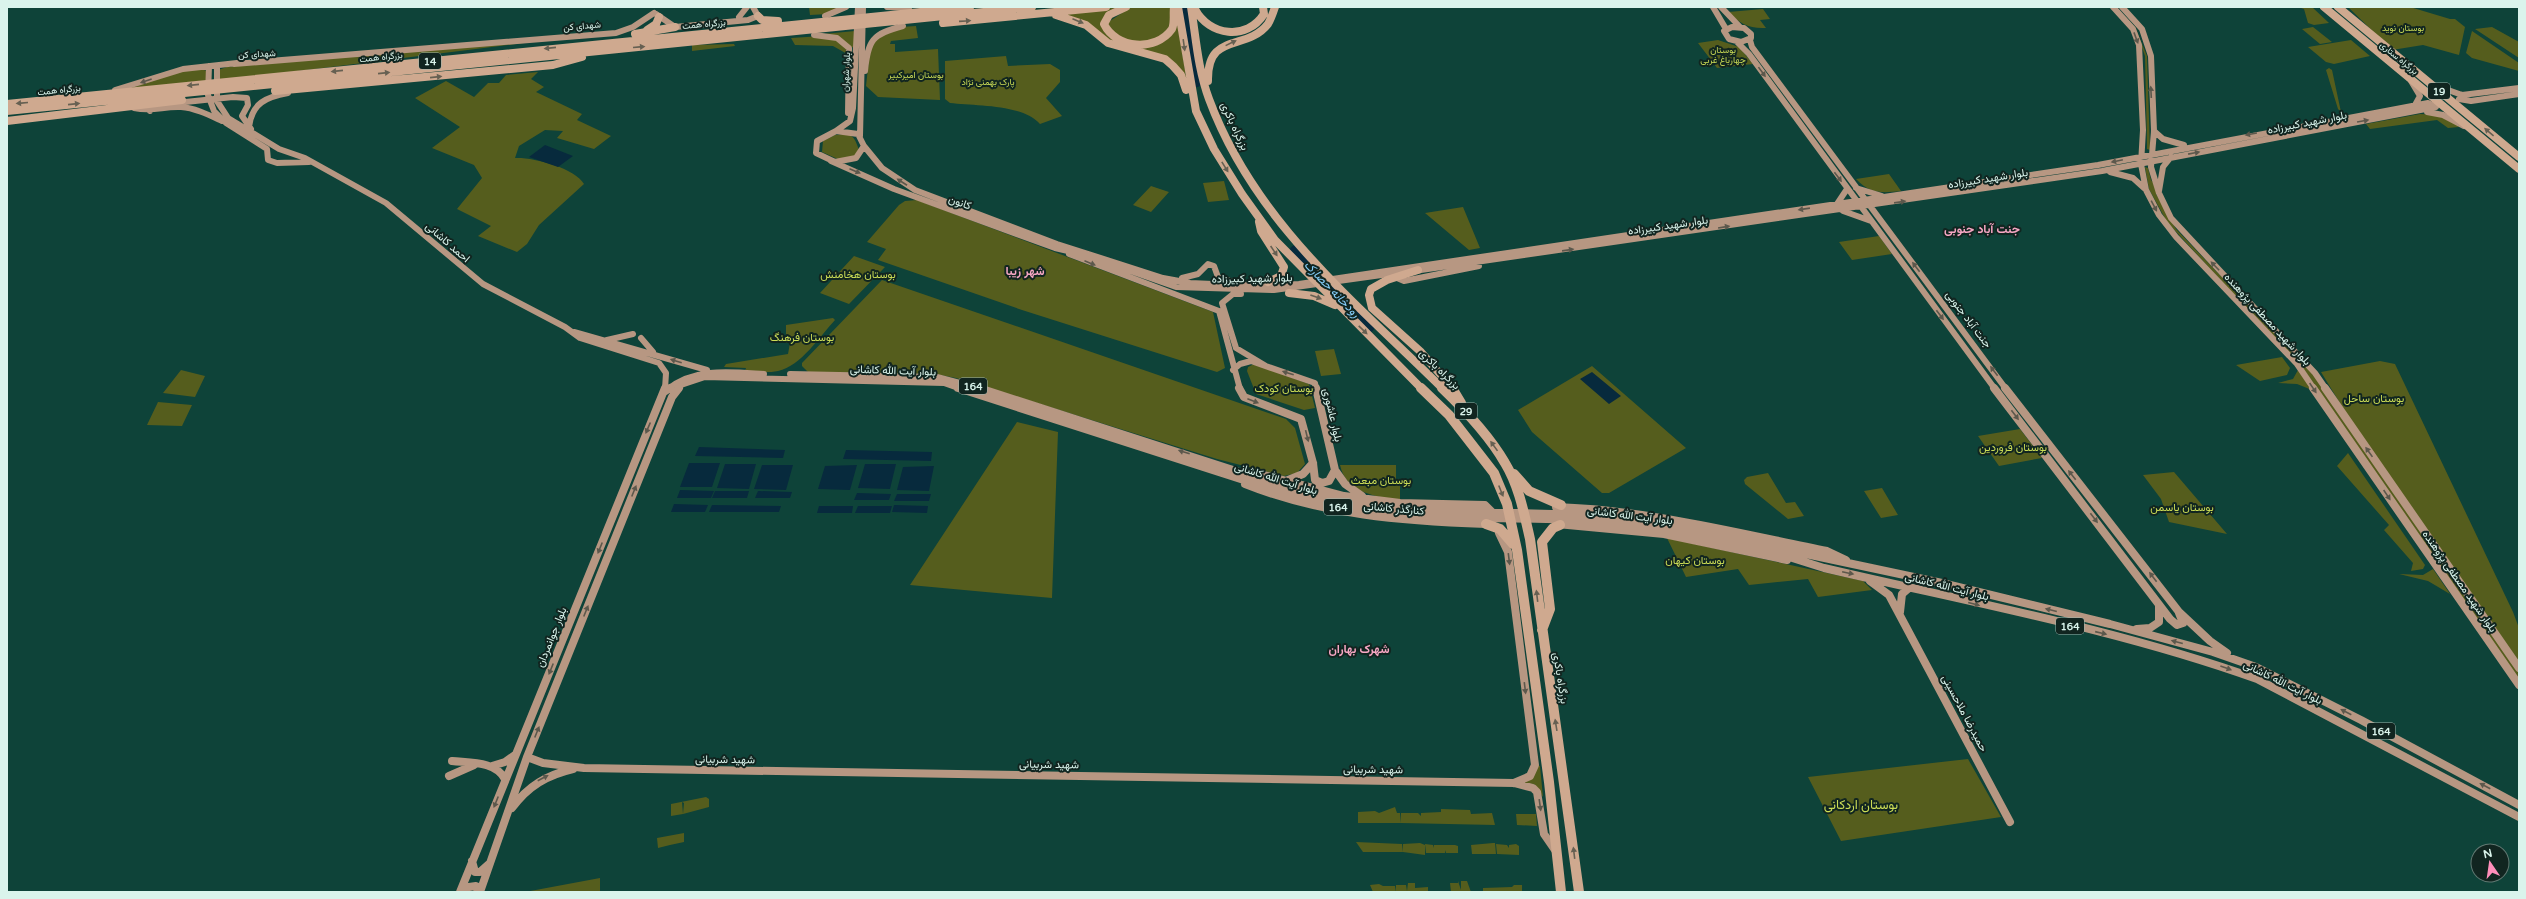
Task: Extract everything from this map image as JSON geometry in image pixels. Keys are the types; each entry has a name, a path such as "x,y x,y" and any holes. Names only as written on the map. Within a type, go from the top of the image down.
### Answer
{"highway":[{"path":"870,21 909,8 918,7"},
{"name":"14","path":"870,21 970,7"},
{"name":"14","path":"853,22 1032,7"},
{"path":"726,39 767,39 814,35 853,22 870,21 902,26 1106,7"},
{"path":"1126,7 1110,15 1106,21 1105,28 1109,35 1119,41 1140,44 1155,41 1169,33 1173,25 1174,7"},
{"name":"29","path":"1178,7 1196,111 1214,148 1258,217 1275,240 1341,309 1449,415 1481,454 1494,473 1507,504 1517,550 1549,782 1555,850 1561,892"},
{"name":"بزرگراه باکری","path":"1190,7 1200,66 1209,99 1255,190 1290,237 1464,409 1506,464 1521,500 1530,539 1542,632 1565,782 1579,892"},
{"path":"1194,7 1200,21 1208,26 1218,30 1234,32 1248,29 1260,21 1264,14 1263,7"},
{"path":"1209,99 1207,67 1211,58 1227,44 1262,29 1268,24 1275,7"},
{"path":"2317,7 2362,40"},
{"name":"بزرگراه ستاری","path":"2324,7 2519,169"},
{"name":"بزرگراه ستاری","path":"2338,7 2519,157"},
{"path":"2344,7 2358,25"},
{"path":"1040,14 1059,15 1081,22 1109,43 1149,53 1169,61 1182,75 1196,111"},
{"path":"632,34 651,28 657,15"},
{"path":"758,16 762,20 778,21"},
{"path":"673,36 697,30 825,16 853,22"},
{"name":"بزرگراه همت","path":"7,104 673,36 853,22"},
{"name":"بزرگراه همت","path":"7,111 726,39 853,22"},
{"path":"570,46 675,27"},
{"path":"7,121 107,110 177,100 321,88 552,65 615,49"},
{"path":"1258,217 1261,231 1284,267 1281,276 1268,282"},
{"path":"1418,270 1387,280 1371,289 1369,295 1372,308 1434,364 1455,391 1464,409"},
{"path":"1289,293 1314,296 1341,309"},
{"path":"1506,464 1529,491 1561,505"},
{"path":"1489,525 1507,534 1517,550"},
{"path":"1542,632 1550,609 1542,542 1553,528 1560,525"}],"main road":[{"path":"739,17 750,7 758,16"},
{"path":"825,16 846,7"},
{"name":"بلوار شهران","path":"846,124 853,108 858,7"},
{"name":"بلوار شهران","path":"860,136 863,7"},
{"path":"887,7 909,8"},
{"path":"1713,7 1726,28 1740,27"},
{"path":"1721,7 1740,27"},
{"name":"بلوار شهید مصطفی پژوهنده","path":"2113,7 2133,29 2139,45 2143,130 2141,164 2146,190 2159,215 2170,231 2288,354 2308,380 2460,603 2519,685"},
{"name":"بلوار شهید مصطفی پژوهنده","path":"2122,7 2142,29 2149,51 2154,131 2153,154 2151,161 2158,193 2176,225 2280,333 2315,373 2519,668"},
{"path":"657,15 675,27 748,20 758,16"},
{"path":"657,15 684,24"},
{"name":"شهدای کن","path":"217,66 616,33 633,27 657,15"},
{"path":"675,27 684,24 758,16"},
{"path":"861,128 864,118 868,44 879,33 902,26"},
{"name":"جنت آباد جنوبی","path":"1740,27 1749,32 1752,36 1750,40 1752,47 1856,188 2074,477 2176,608 2209,642 2241,662"},
{"name":"جنت آباد جنوبی","path":"1726,28 1724,35 1737,42 1748,54 2018,420 2170,619 2180,625 2183,620 2176,608"},
{"path":"814,35 837,38 849,48 846,124 836,131 820,138 815,144 816,153 831,161 852,160 860,154 864,146 860,136 850,131 836,131"},
{"path":"1737,42 1750,40"},
{"path":"209,66 210,103 214,111 228,123 263,146 267,153 268,160 283,163 312,162"},
{"path":"76,97 125,88 183,69 217,66"},
{"name":"احمد کاشانی","path":"217,66 217,101 228,118 279,149 312,162 386,203 483,284 574,332 713,372"},
{"path":"2409,78 2420,96 2415,105"},
{"path":"2422,78 2441,89 2462,95 2519,88"},
{"path":"249,127 251,109 263,100 277,95 321,88"},
{"path":"2462,95 2459,98 2471,101 2519,94"},
{"path":"150,111 151,107 160,105 244,97 249,100 242,116 253,132"},
{"path":"2471,101 2468,110 2478,123"},
{"name":"بلوار شهید کبیرزاده","path":"1087,253 1150,280 1176,287 1207,289 1292,288 1418,270 1514,254 1540,250 1837,204 1856,201 1865,200 1884,196 2070,170 2196,145 2415,105 2428,103 2434,105 2435,109 2102,171 1870,206 1540,250 1525,246 1393,265 1389,270 1391,276 1404,281 1430,274 1534,258 1540,250"},
{"path":"107,110 133,108 150,111 173,107 190,109 228,123"},
{"path":"2417,112 2443,115 2478,134"},
{"path":"2154,131 2171,143 2196,145"},
{"name":"کانون","path":"864,146 882,168 935,201"},
{"path":"267,153 279,149"},
{"path":"283,163 290,158 286,152"},
{"path":"2158,193 2163,167 2171,157"},
{"name":"کانون","path":"831,161 1056,246 1087,253"},
{"path":"2102,171 2127,175 2139,182 2146,190"},
{"path":"1856,188 1884,196"},
{"path":"1837,204 1848,189"},
{"path":"1841,210 1872,221"},
{"path":"1056,246 1092,265 1219,311 1233,370 1239,390 1244,397 1301,419 1314,463 1313,474 1318,482 1329,481 1334,470 1345,484 1366,498"},
{"name":"کانون","path":"1056,246 1096,250 1182,278 1234,282 1294,282 1296,289 1289,293"},
{"name":"بلوار شهید کبیرزاده","path":"1087,253 1176,281 1257,286 1299,284 1514,254"},
{"path":"1182,278 1198,274 1208,264 1214,266 1218,277 1234,282"},
{"path":"1266,366 1251,359 1239,350 1234,343 1222,302 1233,294 1289,293"},
{"name":"احمد کاشانی","path":"574,332 580,338 659,363 665,368 666,375 664,392"},
{"path":"603,341 632,334"},
{"path":"641,338 648,348 660,356"},
{"path":"1230,353 1236,356 1239,350"},
{"name":"بلوار عاشوری","path":"1233,370 1240,364 1251,361 1315,383 1334,470"},
{"path":"664,392 679,379 689,375 713,372"},
{"name":"بلوار آیت الله کاشانی","path":"713,372 937,377 981,388 1222,465 1264,480 1343,502 1401,510 1469,514 1590,517 1699,530 1857,564 2110,624 2213,652 2280,678 2519,805"},
{"name":"بلوار آیت الله کاشانی","path":"672,397 681,385 706,377 934,381 1341,508 1401,516 1469,514"},
{"name":"بلوار جوانمردان","path":"460,892 505,778 664,392"},
{"name":"بلوار جوانمردان","path":"479,892 527,757 672,397"},
{"path":"1286,480 1303,474 1314,463"},
{"name":"کنارگذر کاشانی","path":"1212,469 1258,490 1337,513 1401,521 1489,525 1493,516 1485,505 1400,503 1344,496 1286,480 1222,465"},
{"path":"1824,568 1664,534 1598,526 1560,525 1550,521 1547,516 1550,509 1561,505 1592,508 1700,524 1827,551 1857,564"},
{"name":"بلوار آیت الله کاشانی","path":"1590,517 1703,536 1786,556 1824,568 2104,634 2215,664 2257,680 2519,817"},
{"path":"1489,525 1500,534 1508,552 1535,765 1530,776 1514,783"},
{"name":"حمیدرضا ملاحسینی","path":"1861,576 1882,588 1889,595 2010,822"},
{"path":"1900,614 1902,594 1909,588"},
{"path":"2110,624 2136,629 2150,628 2159,622 2158,603"},
{"path":"2355,732 2368,732 2367,727 2361,720"},
{"path":"2402,757 2394,745 2406,744"},
{"path":"492,766 505,762 516,754"},
{"name":"شهید شربیانی","path":"527,757 543,763 584,768 1514,783 1533,788 1537,792 1544,834 1555,850"},
{"path":"452,761 492,766 500,770 505,778"},
{"path":"449,776 457,771 478,764"},
{"name":"شهید شربیانی","path":"507,816 520,797 543,778 557,772 584,768"},
{"path":"472,861 475,872 480,872 491,861"},
{"path":"464,892 469,887 476,886 479,892"}],"green space":[{"path":"809,7 844,7 829,14 810,15"},
{"path":"1123,7 1103,28 1114,40 1129,44 1163,39 1176,15 1188,88 1179,68 1112,43 1094,29 1049,14"},
{"path":"1131,7 1171,7 1172,21 1167,34 1146,42 1120,40 1107,23"},
{"path":"2116,7 2135,27 2147,56 2150,150 2147,149 2145,56 2136,30"},
{"path":"2298,7 2312,7 2329,23 2314,25 2308,23 2304,9"},
{"name":"بوستان نوید","path":"2348,7 2410,7 2450,19 2455,19 2465,27 2459,55 2423,45 2392,50"},
{"path":"1763,9 1770,19 1760,20 1766,28 1749,26 1736,19 1728,12"},
{"name":"بوستان امیرکبیر","path":"916,26 918,38 891,41 890,44 895,44 895,52 938,49 940,100 878,97 866,86 871,41 901,27"},
{"path":"2313,27 2332,42 2320,44 2302,29"},
{"path":"2492,27 2519,42 2519,58 2475,29"},
{"path":"855,31 854,47 850,48 841,38 823,34"},
{"path":"2472,31 2519,63 2519,71 2472,58 2466,53"},
{"path":"822,36 843,42 849,55 833,46 795,45 791,38"},
{"name":"بوستان چهارباغ غربی","path":"1718,40 1739,47 1753,64 1717,68 1698,43"},
{"path":"2351,40 2370,56 2334,64 2326,62 2308,47"},
{"path":"541,41 217,81 218,70 227,67"},
{"path":"734,44 735,46 692,51 692,45"},
{"name":"پارک بهمنی نژاد","path":"1006,56 1008,66 1050,64 1060,70 1060,82 1046,98 1062,116 1040,124 1032,117 1011,109 950,103 945,99 945,61"},
{"path":"2329,68 2332,70 2341,112 2338,109 2326,70"},
{"path":"201,69 207,71 207,81 127,89 177,72"},
{"path":"538,72 531,79 544,87 536,92 582,114 577,120 611,136 594,149 557,138 563,131 545,130 519,146 515,158 532,159 563,168 579,178 584,184 539,225 527,244 517,252 478,236 491,226 457,209 482,178 474,165 432,148 460,127 415,98 446,81 474,97 488,83 499,83 506,75"},
{"path":"2420,114 2441,117 2459,127 2448,128 2437,120 2370,129 2366,124"},
{"path":"846,134 853,138 857,144 859,150 855,156 840,160 822,152 823,141 835,135"},
{"path":"2145,167 2148,168 2151,180 2157,187 2156,194 2176,229 2310,370 2519,673 2519,682 2305,371 2167,222 2149,189"},
{"path":"1889,174 1901,191 1882,192 1871,190 1856,179"},
{"path":"1224,181 1229,200 1208,202 1203,183"},
{"path":"1151,186 1169,192 1151,212 1133,205"},
{"path":"917,200 1213,312 1225,368 1217,372 1022,310 878,260 886,249 867,242 899,205 905,201"},
{"path":"1463,207 1480,248 1469,250 1425,213"},
{"path":"1879,236 1892,254 1852,260 1839,242"},
{"name":"بوستان هخامنش","path":"854,256 885,267 849,304 820,293"},
{"path":"882,280 1286,419 1295,428 1305,464 1297,473 1284,476 1217,459 956,378 935,374 808,372 802,366 802,363"},
{"name":"بوستان فرهنگ","path":"833,318 835,320 810,350 786,368 778,371 762,372 745,371 746,368 724,367 726,364 788,354 790,343 786,343 786,325"},
{"path":"1334,349 1341,374 1321,376 1315,351"},
{"path":"2282,357 2290,368 2287,375 2260,381 2236,365"},
{"name":"بوستان ساحل","path":"2380,361 2395,364 2513,612 2519,628 2519,662 2346,413 2321,372"},
{"name":"بوستان کودک","path":"1254,364 1309,384 1315,408 1304,410 1256,394 1247,371 1248,367"},
{"path":"1592,366 1686,448 1609,493 1602,493 1532,432 1518,410"},
{"path":"181,370 205,376 195,397 163,393"},
{"path":"2298,370 2312,390 2297,384 2278,383 2293,379"},
{"path":"158,402 192,405 182,426 147,425"},
{"path":"1017,422 1058,432 1052,598 910,585"},
{"name":"بوستان فروردین","path":"2020,429 2042,458 1999,466 1978,436"},
{"path":"2348,453 2425,565 2423,569 2411,571 2413,563 2384,530 2389,525 2337,466"},
{"name":"بوستان مبعث","path":"1340,465 1396,465 1396,479 1400,479 1400,501 1363,492 1348,482"},
{"name":"بوستان یاسمن","path":"2174,472 2227,534 2169,522 2161,499 2143,475"},
{"path":"1768,473 1786,503 1795,502 1804,516 1788,519 1745,484 1744,480 1747,477"},
{"path":"1882,488 1898,515 1881,518 1864,491"},
{"name":"بوستان کیهان","path":"1667,538 1863,581 1872,590 1818,597 1808,579 1749,585 1738,569 1686,577"},
{"path":"2433,569 2450,594 2428,581 2399,574 2423,575"},
{"name":"بوستان اردکانی","path":"1968,759 2001,817 1841,841 1808,777"},
{"path":"1537,765 1540,766 1543,797 1534,784 1516,783 1533,777"},
{"path":"706,797 709,799 709,807 683,814 671,816 671,804","holes":["682,802 684,803 683,814"]},
{"path":"1395,807 1397,813 1400,813 1401,823 1358,823 1358,812 1375,811 1379,813"},
{"path":"1441,809 1470,810 1471,814 1492,813 1495,825 1401,823 1401,813 1418,813 1421,816 1421,813 1441,812"},
{"path":"1516,814 1536,814 1537,826 1517,825"},
{"path":"684,833 684,842 658,848 657,838"},
{"path":"1356,842 1402,844 1403,852 1363,852"},
{"path":"1420,843 1425,845 1425,855 1403,852 1403,844"},
{"path":"1495,843 1496,854 1472,854 1471,845"},
{"path":"1425,844 1433,845 1434,848 1434,845 1455,845 1458,846 1458,853 1446,853 1445,850 1445,853 1426,853"},
{"path":"1496,844 1507,845 1509,848 1509,845 1516,844 1519,846 1519,855 1497,854"},
{"path":"600,878 600,892 525,892"},
{"path":"1458,881 1461,890 1461,881 1467,881 1471,892 1451,892 1450,883 1458,883"},
{"path":"1408,883 1415,883 1415,888 1428,887 1428,892 1396,892 1396,885 1406,885 1407,891"},
{"path":"1379,884 1383,886 1395,886 1396,892 1373,892 1370,885"},
{"path":"1514,885 1522,885 1522,892 1483,892 1483,888 1512,887"}],"water":[{"path":"545,145 573,156 558,167 529,157"},
{"path":"1592,372 1621,396 1609,404 1580,379"},
{"path":"699,447 785,450 783,458 695,456"},
{"path":"846,450 932,452 931,461 843,459"},
{"path":"689,463 720,463 712,487 680,487"},
{"path":"725,464 756,464 749,489 717,488"},
{"path":"865,464 896,464 890,489 858,488"},
{"path":"762,465 793,465 786,490 754,489"},
{"path":"857,465 850,490 818,489 825,466"},
{"path":"934,466 929,491 897,490 903,467"},
{"path":"680,490 714,491 711,498 677,498"},
{"path":"715,491 749,491 747,498 712,498"},
{"path":"758,491 792,492 790,498 755,498"},
{"path":"857,493 891,494 889,500 854,500"},
{"path":"897,494 931,494 929,501 894,501"},
{"path":"674,504 708,505 705,512 671,512"},
{"path":"712,505 781,506 779,512 709,512"},
{"path":"894,505 928,506 927,513 892,512"},
{"path":"819,506 853,506 852,513 817,513"},
{"path":"858,506 892,506 890,513 855,513"}],"waterway":[{"name":"رودخانه حصارک","path":"1184,7 1197,83"},
{"name":"رودخانه حصارک","path":"1294,250 1370,328"}],"district":[{"name":"جنت‌ آباد جنوبی","path":"1982,229"},
{"name":"شهر زیبا","path":"1025,271"},
{"name":"شهرک بهاران","path":"1359,649"}]}
